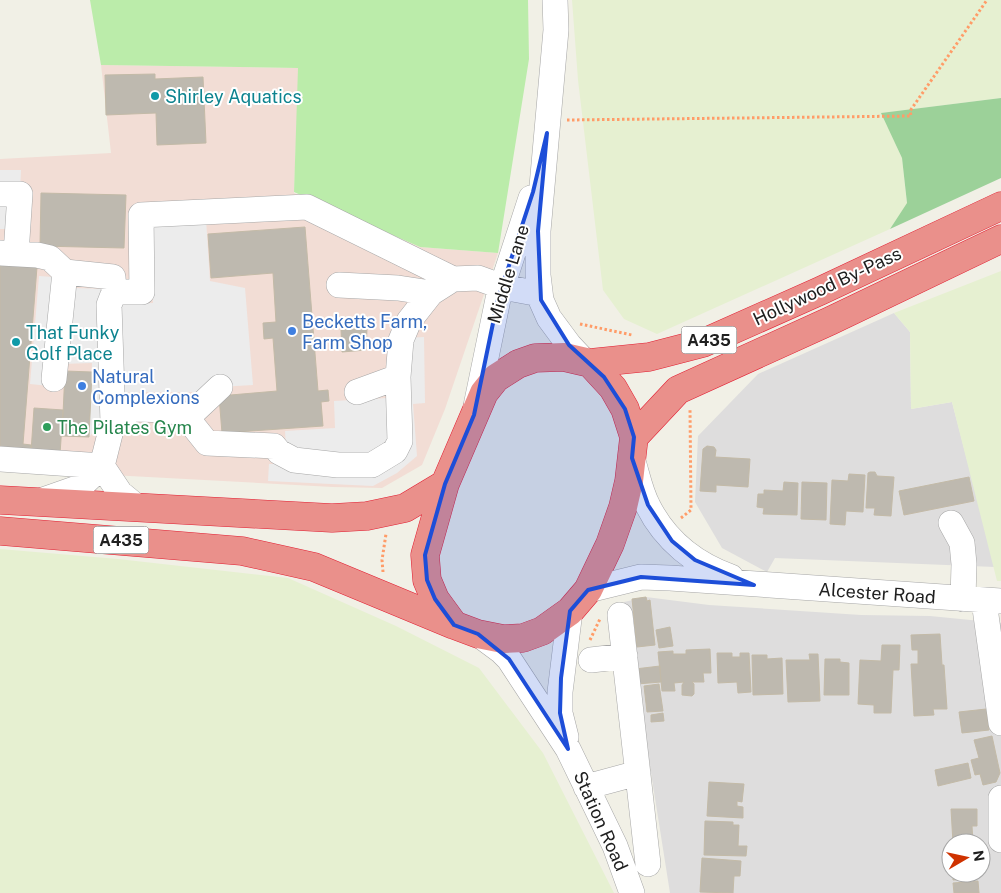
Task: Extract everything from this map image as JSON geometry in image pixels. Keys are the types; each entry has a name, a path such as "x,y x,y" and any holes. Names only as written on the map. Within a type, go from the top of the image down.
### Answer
{"highway":[{"name":"Hollywood By-Pass","path":"466,629 435,599 427,580 425,555 445,484 484,393 496,378 518,364 534,358 564,357 587,362 649,357 703,343 820,291 1001,206"},
{"name":"Hollywood By-Pass","path":"633,448 678,390 830,321 1001,239"},
{"path":"466,629 503,639 523,638 542,631 570,611 588,590 610,544 629,481 633,448 625,409 613,388 587,362"},
{"name":"A435","path":"0,500 332,518 367,516 405,508 445,484"},
{"name":"A435","path":"0,531 242,551 314,567 466,629"}],"street":[{"name":"Middle Lane","path":"555,0 556,30 538,231 538,275 541,300 549,318 568,345 587,362"},
{"name":"Middle Lane","path":"474,415 498,299 504,286 533,192 548,126"},
{"path":"0,194 20,194 8,253 50,258 65,272 113,277 114,292 109,305 113,422 102,466 80,486 37,502"},
{"path":"114,292 142,292 141,215 307,207 453,279 478,278 540,294"},
{"path":"54,379 65,272"},
{"path":"113,422 133,409 172,410 187,418 207,443 274,446 294,460 338,465 372,465 395,451 400,441 398,377 402,340 409,321 431,293 453,279"},
{"path":"339,285 398,288 431,293"},
{"path":"357,392 398,377"},
{"path":"187,418 220,387"},
{"name":"Alcester Road","path":"633,448 648,505 672,541 695,560 723,574 754,585"},
{"path":"0,459 102,466"},
{"path":"102,466 120,493 137,507"},
{"path":"951,523 962,543 964,564 983,600 1001,722"},
{"name":"Alcester Road","path":"588,590 641,577 983,600"},
{"name":"Station Road","path":"568,749 560,713 560,692 570,611"},
{"path":"620,615 648,864"},
{"name":"Station Road","path":"466,629 501,651 509,660 568,749 615,846 632,893"},
{"path":"591,660 625,656"},
{"path":"586,787 638,774"},
{"path":"1001,798 1001,840"}],"path":[{"path":"548,126 911,116 910,111 987,0"},
{"path":"549,318 641,337"},
{"path":"665,531 691,510 690,384"},
{"path":"384,596 382,560 389,512"}],"highlighted area":[{"path":"547,133 538,231 541,300 569,345 604,377 625,409 634,437 632,458 648,505 672,541 695,560 754,585 641,577 588,590 570,611 561,678 560,713 568,749 509,659 478,634 454,625 435,599 427,580 425,555 445,484 474,415 498,299 533,192"}],"shaded area":[{"path":"101,65 299,68 294,193 420,247 498,253 445,409 422,465 382,488 73,473 0,467 0,159 111,153"},
{"path":"0,170 21,170 20,191 7,229 0,229"},
{"path":"206,219 210,281 245,288 253,385 202,388 201,392 128,392 89,437 92,363 61,364 59,387 30,384 39,276 53,277 75,288 106,289 114,304 153,303 149,222"},
{"path":"894,313 910,332 911,409 952,402 995,567 775,558 767,572 722,548 695,502 698,436 758,374"},
{"path":"424,337 425,403 413,404 417,456 397,473 373,486 268,481 269,464 287,464 285,431 335,428 334,401 405,397 405,338"},
{"path":"646,597 709,605 861,615 930,616 1001,623 1001,893 670,893 624,602"}],"green space":[{"path":"90,0 528,0 529,59 498,253 420,247 294,192 298,68 101,65"},
{"path":"572,0 1001,0 1001,98 882,113 902,158 907,204 890,229 657,334 624,319 603,290 578,80"},
{"path":"1001,98 1001,178 890,229 907,203 902,158 881,113"},
{"path":"1001,271 1001,581 997,581 952,402 911,409 910,332 894,313"},
{"path":"0,549 118,559 288,578 396,626 479,668 543,753 614,893 0,893"}],"building":[{"name":"Shirley Aquatics","path":"155,74 155,79 203,77 206,143 157,145 156,113 106,115 105,75"},
{"path":"41,193 126,195 124,248 40,246"},
{"path":"305,227 318,391 328,390 329,401 321,402 323,426 222,433 219,396 277,391 273,338 264,339 263,323 276,322 273,273 211,278 208,234"},
{"name":"That Funky Golf Place","path":"0,264 37,267 23,444 31,445 31,452 0,450"},
{"path":"367,328 366,350 342,352 341,330"},
{"path":"65,371 92,372 89,437 62,436"},
{"name":"The Pilates Gym","path":"34,408 63,410 60,454 31,452"},
{"path":"707,446 714,447 716,450 715,457 750,459 748,487 716,485 716,492 700,491 703,449"},
{"path":"875,472 877,476 894,477 891,516 874,515 875,508 866,508 868,473"},
{"path":"849,474 865,475 863,512 846,511 845,525 830,524 832,480 848,481"},
{"path":"969,477 974,501 904,515 899,491"},
{"path":"784,482 798,483 797,515 763,514 764,508 757,507 758,494 764,494 764,490 783,491"},
{"path":"802,482 827,483 826,520 801,519"},
{"path":"646,597 647,601 650,600 655,645 637,647 632,599"},
{"path":"670,627 673,646 659,648 656,630"},
{"path":"940,634 947,709 933,709 934,715 914,716 911,664 918,664 918,650 912,650 911,635"},
{"path":"882,645 900,645 899,670 893,670 891,713 874,713 874,705 858,704 860,660 881,661"},
{"path":"710,649 711,673 703,673 704,682 692,682 694,684 694,694 692,696 682,695 682,685 684,682 674,683 675,691 662,691 658,652 673,651 673,654 686,654 686,650"},
{"path":"717,653 732,653 732,657 740,657 740,653 749,653 751,692 738,693 737,682 718,683"},
{"path":"809,654 818,654 820,701 788,702 786,660 810,660"},
{"path":"752,655 767,655 767,659 782,658 783,694 753,695"},
{"path":"825,659 840,659 840,662 849,663 849,695 824,695"},
{"path":"660,666 661,682 637,684 635,669"},
{"path":"659,684 663,711 647,712 644,686"},
{"path":"986,709 989,730 962,733 959,712"},
{"path":"663,713 664,721 651,722 651,715"},
{"path":"992,736 1000,773 996,782 983,785 980,774 975,775 971,760 979,758 974,740"},
{"path":"968,763 971,778 938,786 935,770"},
{"path":"709,782 744,784 742,802 737,801 737,806 743,807 743,818 707,816"},
{"path":"951,809 977,809 977,826 972,826 972,833 952,833"},
{"path":"705,821 733,822 733,825 739,825 738,846 747,846 746,856 704,855"},
{"path":"702,858 741,861 740,876 734,876 733,893 700,892"},
{"path":"953,883 978,883 979,893 954,893"}],"place":[{"name":"Shirley Aquatics","path":"155,96"},
{"name":"Becketts Farm, Farm Shop","path":"292,331"},
{"name":"That Funky Golf Place","path":"16,342"},
{"name":"Natural Complexions","path":"82,386"},
{"name":"The Pilates Gym","path":"47,427"}]}
